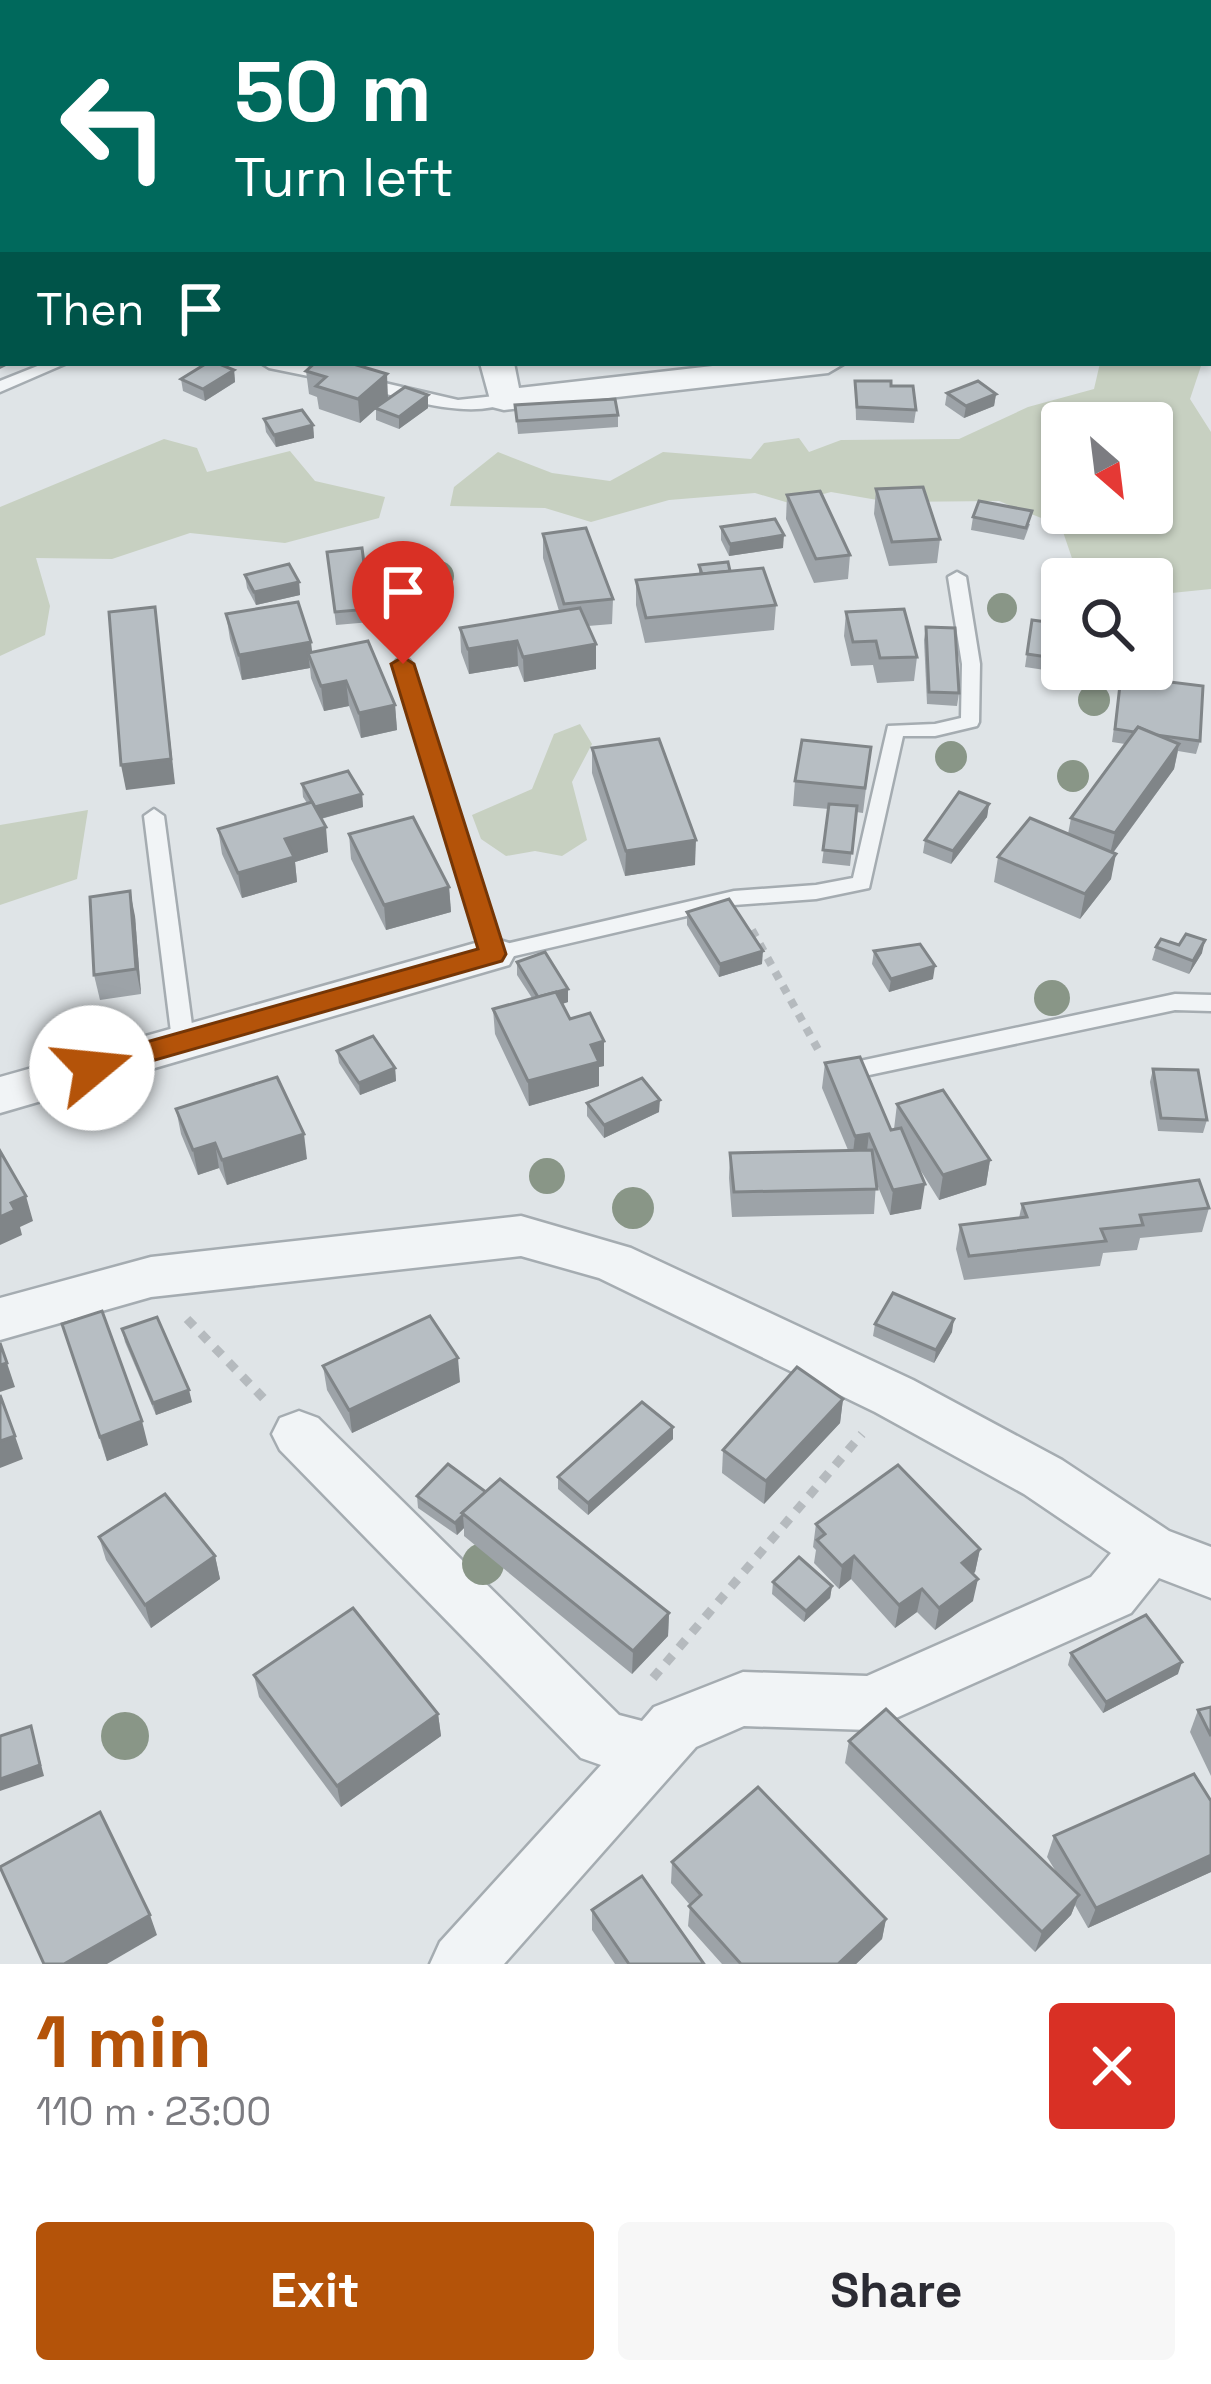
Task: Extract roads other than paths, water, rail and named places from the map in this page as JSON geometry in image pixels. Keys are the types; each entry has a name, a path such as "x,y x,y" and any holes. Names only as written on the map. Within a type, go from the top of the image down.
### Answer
{"street":[{"path":"498,366 504,400 802,366"},
{"path":"0,1095 493,954"},
{"path":"0,1319 151,1276 521,1236 613,1262 894,1396 1043,1477 1150,1548 1211,1573"},
{"path":"299,1434 626,1744"},
{"path":"462,1964 626,1744 742,1699 869,1703 1111,1595 1150,1548"}],"lane":[{"path":"0,387 52,366"},
{"path":"282,366 458,405 504,400"},
{"path":"403,664 493,954 734,898 862,883 895,730 935,730 970,722 971,664 957,577"},
{"path":"154,816 183,1040"},
{"path":"832,1075 1175,1002 1211,1003"}]}
